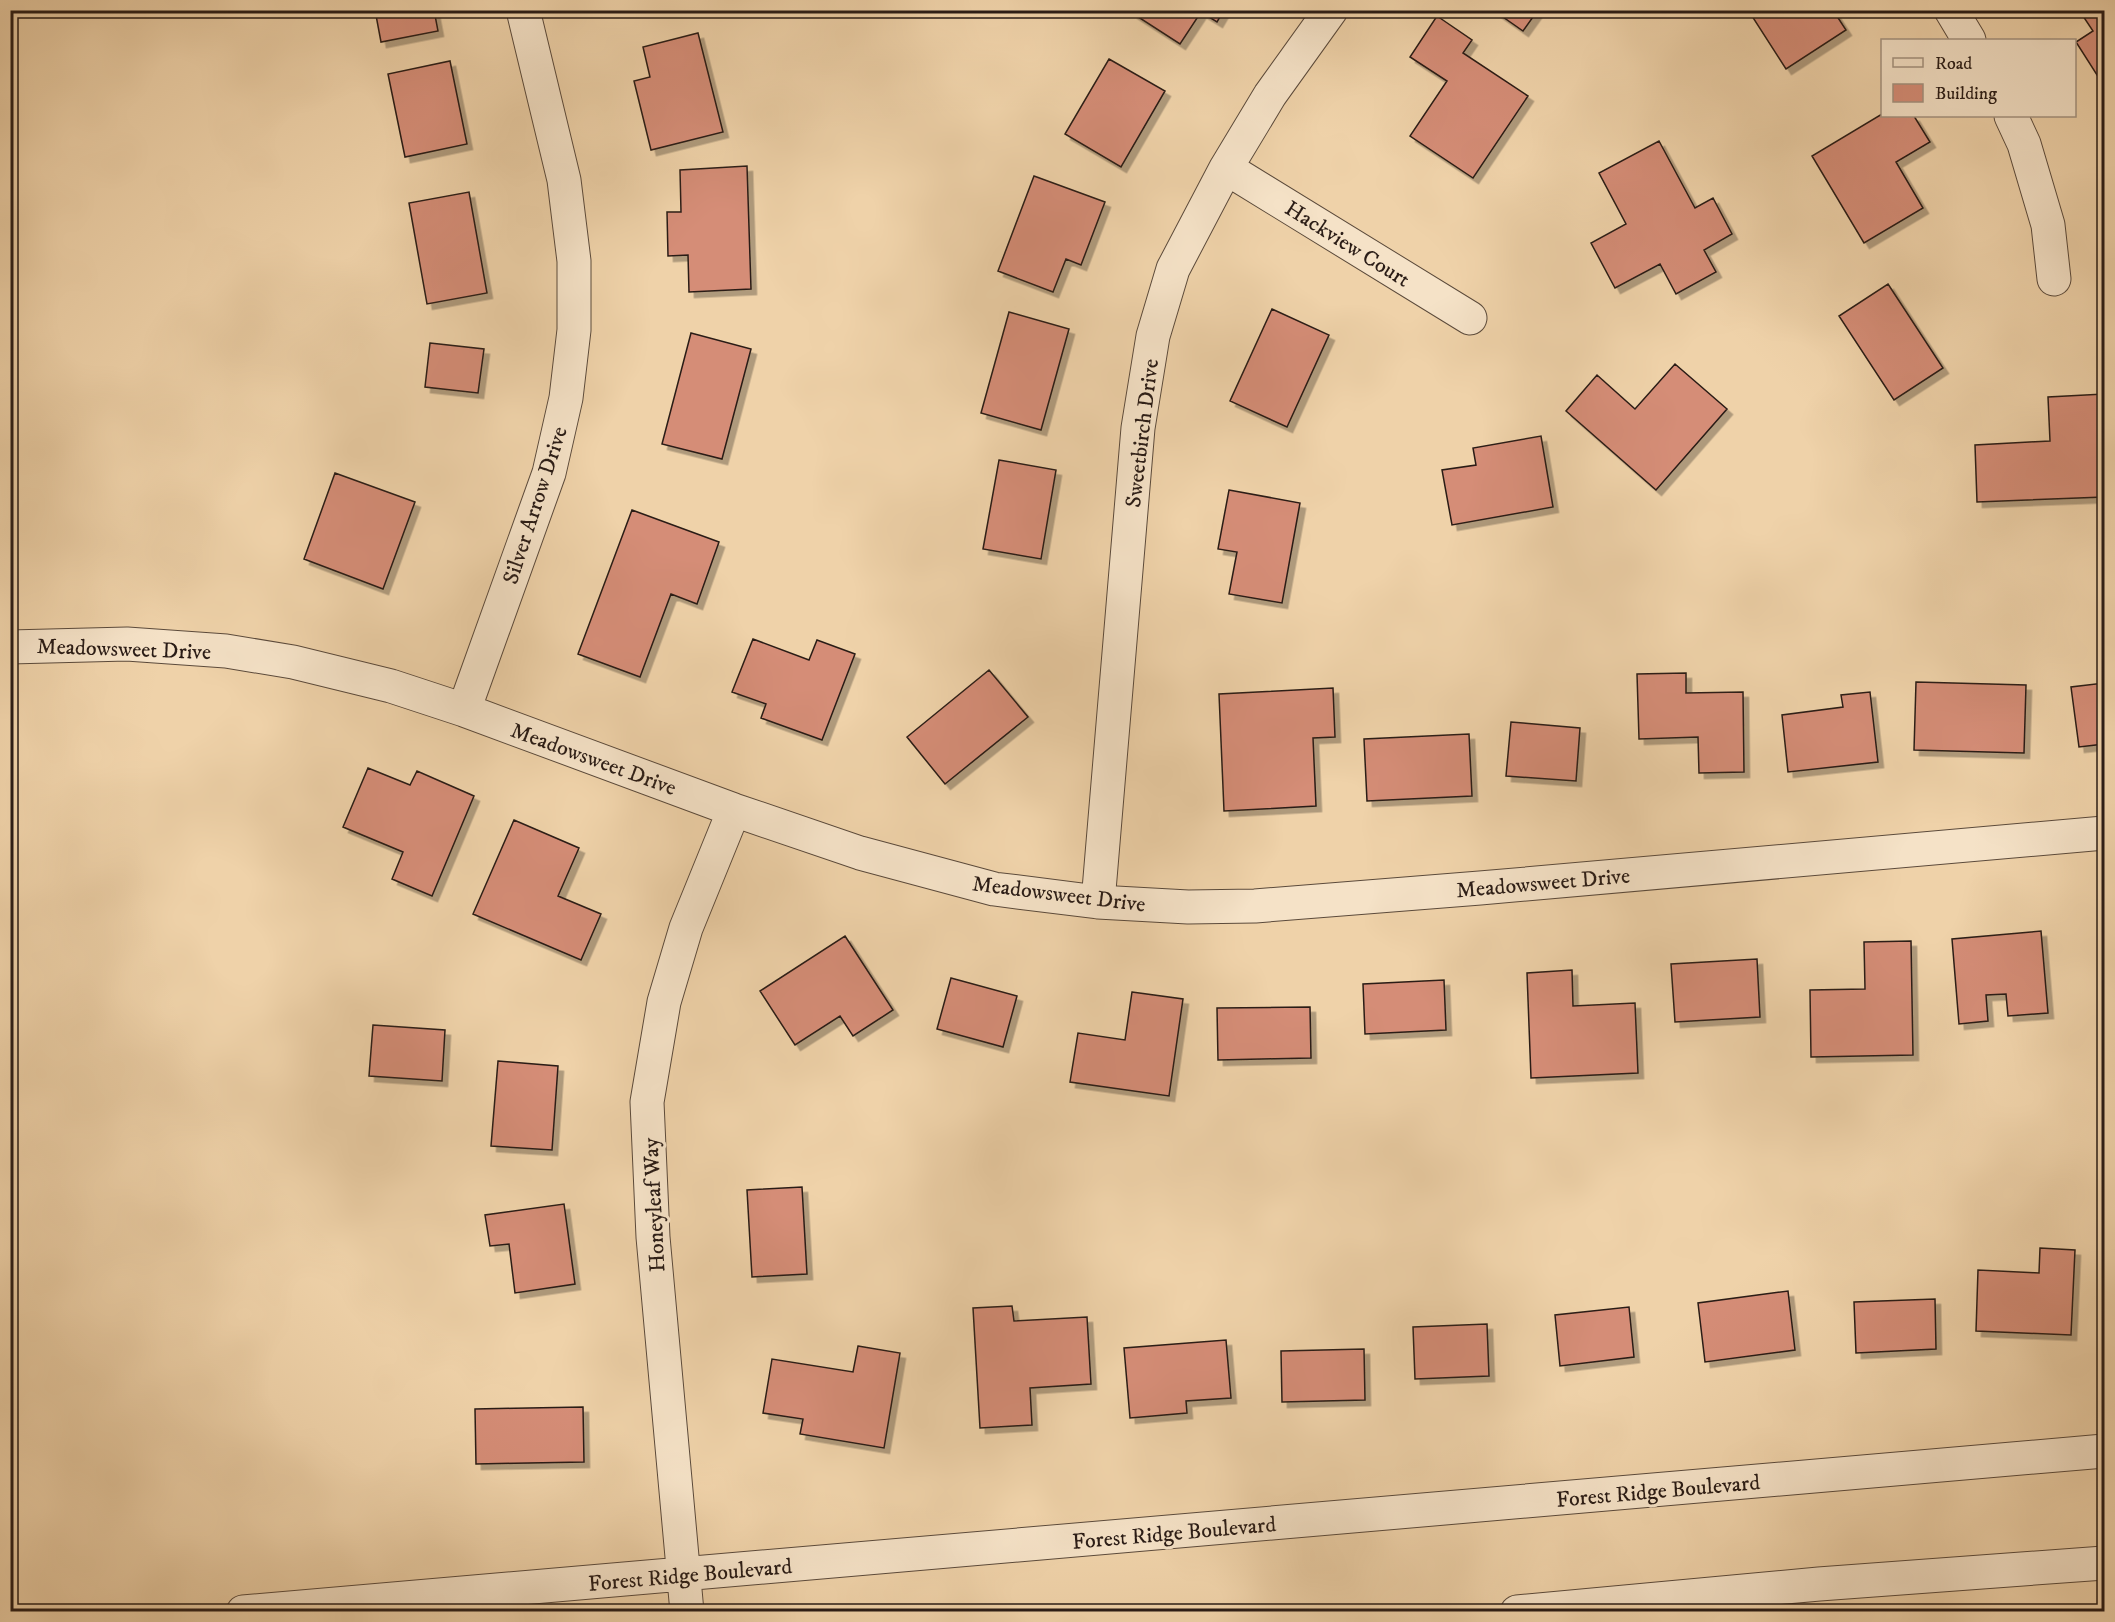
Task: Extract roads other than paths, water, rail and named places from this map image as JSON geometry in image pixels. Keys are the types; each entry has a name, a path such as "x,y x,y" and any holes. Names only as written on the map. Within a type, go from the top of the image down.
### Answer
{"street":[{"name":"Silver Arrow Drive","path":"464,710 549,473 566,398 574,330 574,261 564,180 523,10"},
{"name":"Sweetbirch Drive","path":"1098,902 1138,428 1153,336 1173,269 1226,168 1270,95 1331,10"},
{"path":"1951,10 1968,39"},
{"path":"2011,117 2024,144 2048,225 2054,279"},
{"name":"Hackview Court","path":"1226,168 1470,318"},
{"name":"Meadowsweet Drive","path":"10,646 128,644 226,651 293,662 391,686 464,710 734,810 860,852 994,889 1098,902 1188,907 1255,906 2104,833"},
{"name":"Honeyleaf Way","path":"687,1611 653,1237 648,1102 664,1002 686,928 734,810"},
{"name":"Forest Ridge Boulevard","path":"243,1611 2104,1451"},
{"path":"1517,1611 1819,1584 2104,1563"}]}
